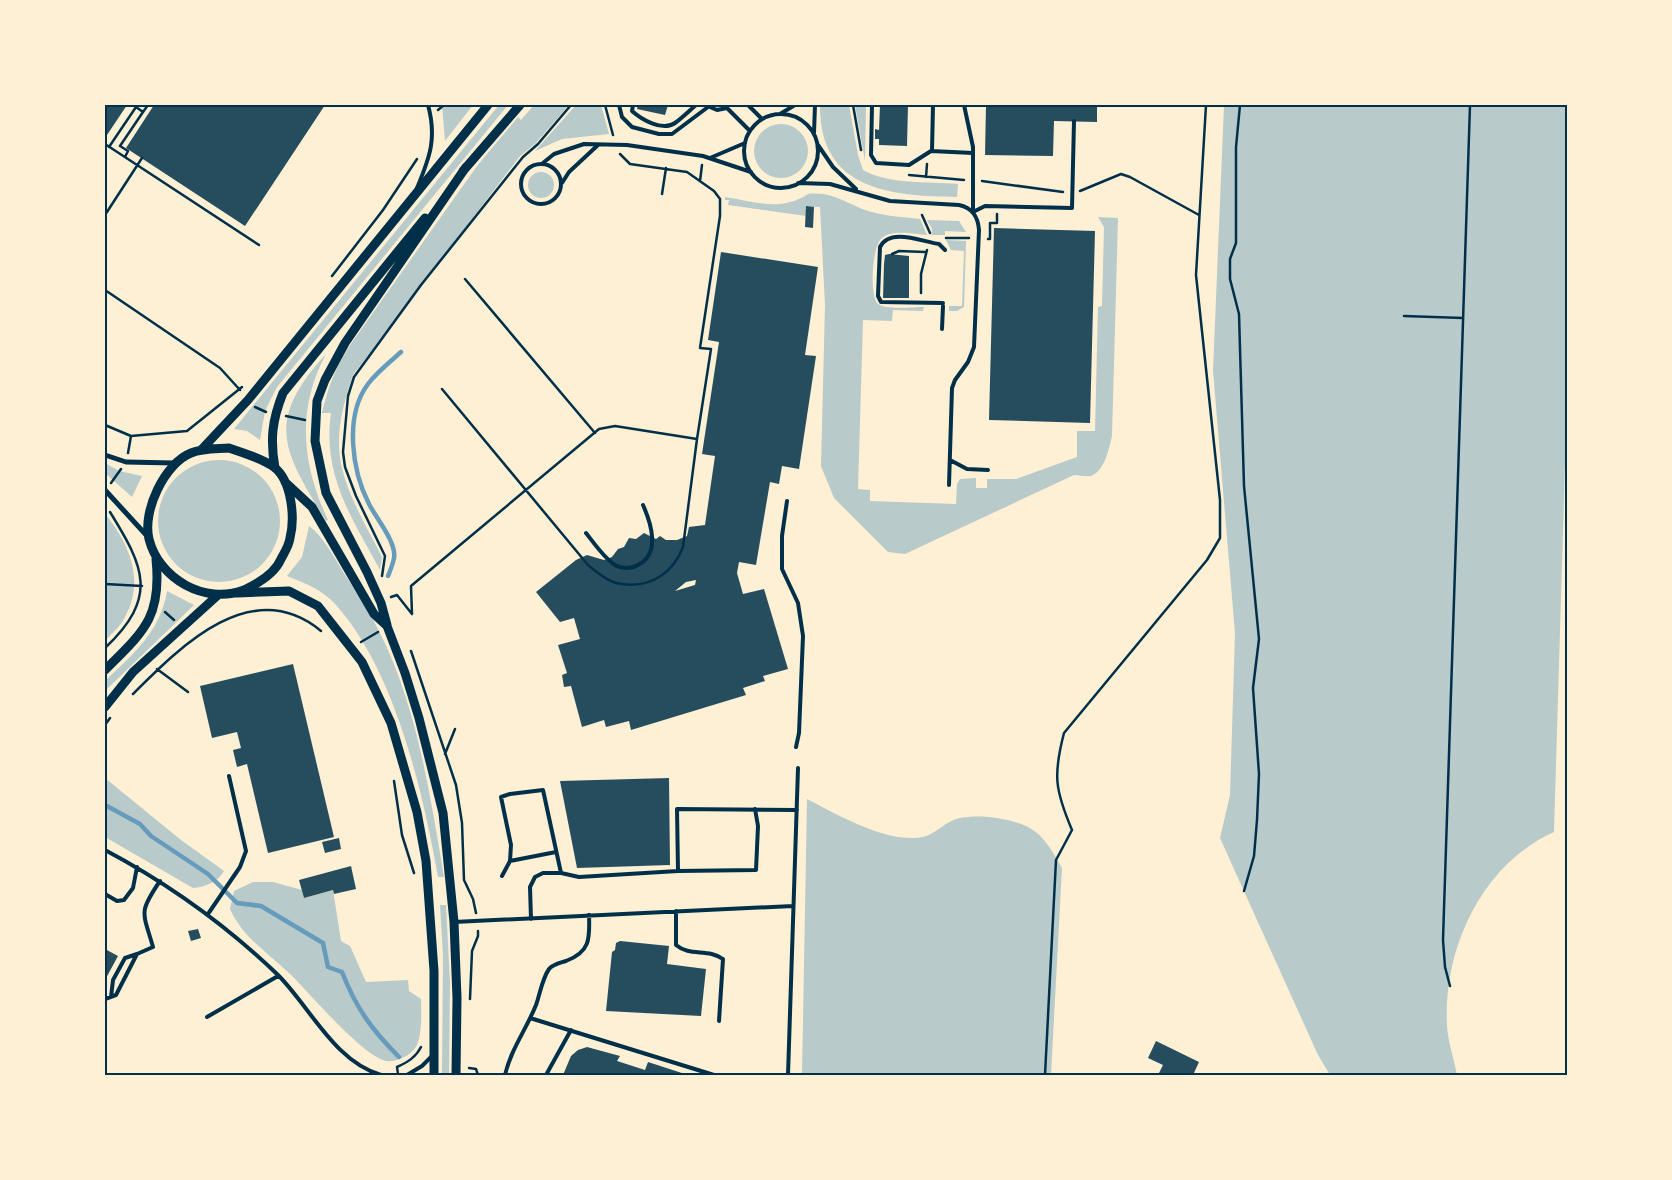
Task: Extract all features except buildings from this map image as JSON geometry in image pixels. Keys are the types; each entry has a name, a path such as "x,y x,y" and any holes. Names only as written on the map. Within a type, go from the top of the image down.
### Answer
{"street":[{"path":"105,455 126,462 174,463 202,449 248,400 415,192 488,105"},
{"path":"388,626 374,614 312,507 285,482 275,468 272,452 273,419 283,394 466,167 520,105"},
{"path":"456,1075 457,998 454,922 443,813 419,718 381,603 326,493 315,441 318,401 325,380 344,343 466,167"},
{"path":"202,449 229,448 257,458 275,468"},
{"path":"148,538 150,512 159,485 174,463"},
{"path":"237,593 255,585 279,564 290,541 292,528 290,503 285,482"},
{"path":"105,490 148,538 156,556 169,575 193,590 218,595 289,591 303,597 318,606 362,662 391,723 417,812 430,903 434,970 434,1075"},
{"path":"105,670 148,624 156,606 159,584 156,556"},
{"path":"105,707 134,672 218,595"}],"lane":[{"path":"415,192 430,159 433,141 428,105"},
{"path":"619,105 622,117 632,127 659,134 672,134 707,106 716,110 727,108 750,131"},
{"path":"633,105 632,111 646,122 673,125 696,105"},
{"path":"748,105 762,119"},
{"path":"795,105 780,114 762,119 750,131 745,143 744,153 751,172 759,180 770,186 781,188 798,183 822,182 857,190 890,201 959,205 973,212"},
{"path":"815,105 814,134 817,143 833,167 857,190"},
{"path":"872,105 871,151 874,162 909,165 928,152 974,153"},
{"path":"932,152 933,105"},
{"path":"949,486 953,383 968,362 975,341 979,230 973,212 974,153 964,105"},
{"path":"780,114 799,118 814,134"},
{"path":"973,212 985,206 1072,208 1074,122"},
{"path":"710,158 745,143"},
{"path":"798,183 811,172 815,164 817,143"},
{"path":"598,145 569,172 562,183 560,194 550,203 537,204 526,198 521,186 523,174 532,166 543,163 554,154 584,144 627,145 710,158 751,172"},
{"path":"543,163 558,172 562,183"},
{"path":"942,329 943,304 881,302 878,296 880,247 884,240 892,237 915,238 929,244 939,244 945,250"},
{"path":"950,460 967,469 988,470"},
{"path":"787,501 782,536 782,569 798,604 803,636 799,733 796,747"},
{"path":"586,533 615,565 624,568 634,567 643,563 649,556 652,547 652,530 643,505"},
{"path":"788,1075 798,768"},
{"path":"208,914 240,867 246,851 229,776"},
{"path":"502,876 510,861 510,836 500,800 504,795 543,790 561,873"},
{"path":"678,871 677,809 796,810"},
{"path":"531,919 530,887 535,878 543,873 561,873 578,878 678,871 756,870 758,826 756,809"},
{"path":"105,850 160,881 208,914 278,976 338,1046 364,1068 381,1075"},
{"path":"510,861 556,852"},
{"path":"105,894 117,901 124,900 133,888 137,867"},
{"path":"111,997 113,980 125,958 153,947 143,918 144,906 160,881"},
{"path":"454,922 793,906"},
{"path":"676,911 676,945 684,952 714,953 723,959 718,1021"},
{"path":"505,1075 510,1055 530,1018 551,967 578,956 584,950 590,935 589,915"},
{"path":"105,999 116,995 137,954"},
{"path":"206,1017 278,976"},
{"path":"530,1018 714,1075"},
{"path":"546,1075 571,1030"},
{"path":"407,1075 422,1066 434,1054"}],"path":[{"path":"125,157 128,151 120,146 148,105"},
{"path":"430,113 443,108 444,105"},
{"path":"384,584 382,578 385,556 356,496 345,467 343,452 348,396 354,377 421,284 523,157 538,144 572,105"},
{"path":"442,389 588,565 604,578 621,584 645,583 660,577 677,563 683,547 711,349 700,348 720,216 720,199 714,191 687,172 630,164 622,158 615,145 605,105"},
{"path":"853,105 862,156"},
{"path":"1045,1075 1056,860 1072,830 1057,791 1057,762 1064,733 1202,567 1220,538 1220,500 1196,275 1206,105"},
{"path":"1240,105 1236,147 1236,244 1230,259 1230,279 1239,314 1244,486 1259,639 1253,688 1259,774 1258,820 1254,856 1244,890"},
{"path":"1450,986 1445,967 1443,940 1470,105"},
{"path":"110,147 136,107 143,112"},
{"path":"105,144 259,245"},
{"path":"329,280 383,210 421,154"},
{"path":"105,215 142,158"},
{"path":"662,194 666,168"},
{"path":"908,175 974,180 1072,194 1097,186 1121,174 1130,176 1200,215"},
{"path":"990,223 997,223 997,214"},
{"path":"922,215 930,232 930,238"},
{"path":"990,223 994,228"},
{"path":"984,239 990,239 990,223"},
{"path":"939,238 968,238"},
{"path":"928,293 920,293 921,274 929,247"},
{"path":"892,254 899,251 927,252"},
{"path":"466,279 595,433"},
{"path":"105,290 215,364 237,386"},
{"path":"1404,316 1463,318"},
{"path":"105,425 131,436 188,431 248,382"},
{"path":"389,597 397,595 412,614 411,586 599,429 615,426 697,439"},
{"path":"105,504 138,560 142,586 133,612 123,631 105,648"},
{"path":"105,584 142,586"},
{"path":"387,590 392,605"},
{"path":"131,695 196,636 248,612 268,610 286,612 300,617 328,636"},
{"path":"351,647 388,626"},
{"path":"409,646 430,703 445,756 456,785 460,806 464,880 473,899 478,921 478,936 472,951 470,1002"},
{"path":"146,661 188,692"},
{"path":"105,725 115,713"},
{"path":"445,756 455,729"},
{"path":"394,778 402,835 414,874"},
{"path":"398,1075 397,1066 409,1061 418,1053 424,1041"},
{"path":"469,1058 469,1075"},
{"path":"469,1068 476,1069 478,1075"}],"shaded area":[{"path":"442,105 473,105 445,141"},
{"path":"499,105 508,105 277,387 265,411 260,440 247,431 234,429"},
{"path":"534,105 569,105 536,143 520,156 353,375 340,426 340,458 352,496 382,557 380,570 350,514 335,476 329,435 331,413 322,413 327,393 342,359 353,341 477,166 518,117 521,120"},
{"path":"576,105 601,105 609,134 562,139 535,151"},
{"path":"820,105 849,105 858,155 863,170 884,178 909,182 958,184 957,197 907,194 884,190 863,182 845,171 832,155 823,133"},
{"path":"855,105 866,105 865,161"},
{"path":"1224,105 1567,105 1567,397 1554,832 1528,847 1506,865 1487,888 1472,913 1460,939 1447,997 1447,1026 1457,1075 1330,1075 1318,1055 1220,838 1230,795 1235,633 1213,371"},
{"path":"776,124 786,124 796,128 804,136 808,151 804,166 796,174 786,178 776,178 766,174 758,166 754,156 754,146 758,136 766,128"},
{"path":"541,172 550,176 554,185 550,194 541,198 532,194 528,185 532,176"},
{"path":"808,194 832,196 874,213 920,219 927,235 903,233 886,235 882,238 876,250 873,291 878,304 893,308 924,307 923,311 893,310 892,321 863,320 858,489 870,490 870,501 956,504 957,484 960,479 976,478 976,488 987,488 987,479 1016,479 1077,457 1077,431 1095,431 1098,307 1102,306 1104,227 1098,217 1118,218 1112,436 1106,459 1100,469 1091,476 1074,475 905,554 888,552 834,498 821,466 825,305 820,207 806,207 806,216 728,205 729,200 725,200 725,197 758,203 778,204 798,200"},
{"path":"927,220 959,221 966,232 945,231 945,235 932,235 932,229"},
{"path":"946,240 966,241 964,307 957,311 949,311 949,306 962,306 964,251 951,250"},
{"path":"326,354 316,375 310,396 306,437 312,478 328,520 326,521 299,475 291,455 287,436 287,418 294,399 306,378"},
{"path":"219,460 231,461 242,465 262,478 275,498 279,509 279,533 275,544 262,564 242,577 231,581 219,582 207,581 196,577 176,564 163,544 159,533 158,521 159,509 163,498 176,478 196,465 207,461"},
{"path":"105,463 119,471 142,476 132,497 105,473"},
{"path":"105,514 128,550 134,576 134,590 125,617 105,641"},
{"path":"309,526 319,535 329,549 363,602 392,660 413,720 427,782 444,877 438,877 424,808 404,734 375,663 357,632 331,600 313,588 287,576 302,557"},
{"path":"167,591 194,605 105,691 105,681 136,651 152,630 164,605"},
{"path":"105,778 181,840 224,871 221,875 211,883 193,888 105,837"},
{"path":"807,799 864,827 894,836 923,837 955,819 977,816 1012,821 1034,830 1044,840 1062,868 1051,1075 802,1075"},
{"path":"253,882 273,882 302,890 304,898 333,890 341,941 350,946 366,982 408,980 409,991 421,999 419,1037 411,1053 397,1060 386,1061 364,1048 250,938 230,909 234,891"},
{"path":"440,905 446,905 450,983 449,1075 442,1075 443,955"}],"waterway":[{"path":"388,576 394,560 394,552 389,538 369,504 358,476 353,444 353,427 360,397 368,384 379,371 401,352"},
{"path":"105,805 140,824 151,836 208,874 237,903 261,906 323,943 328,967 342,972 359,1008 399,1057"}]}
